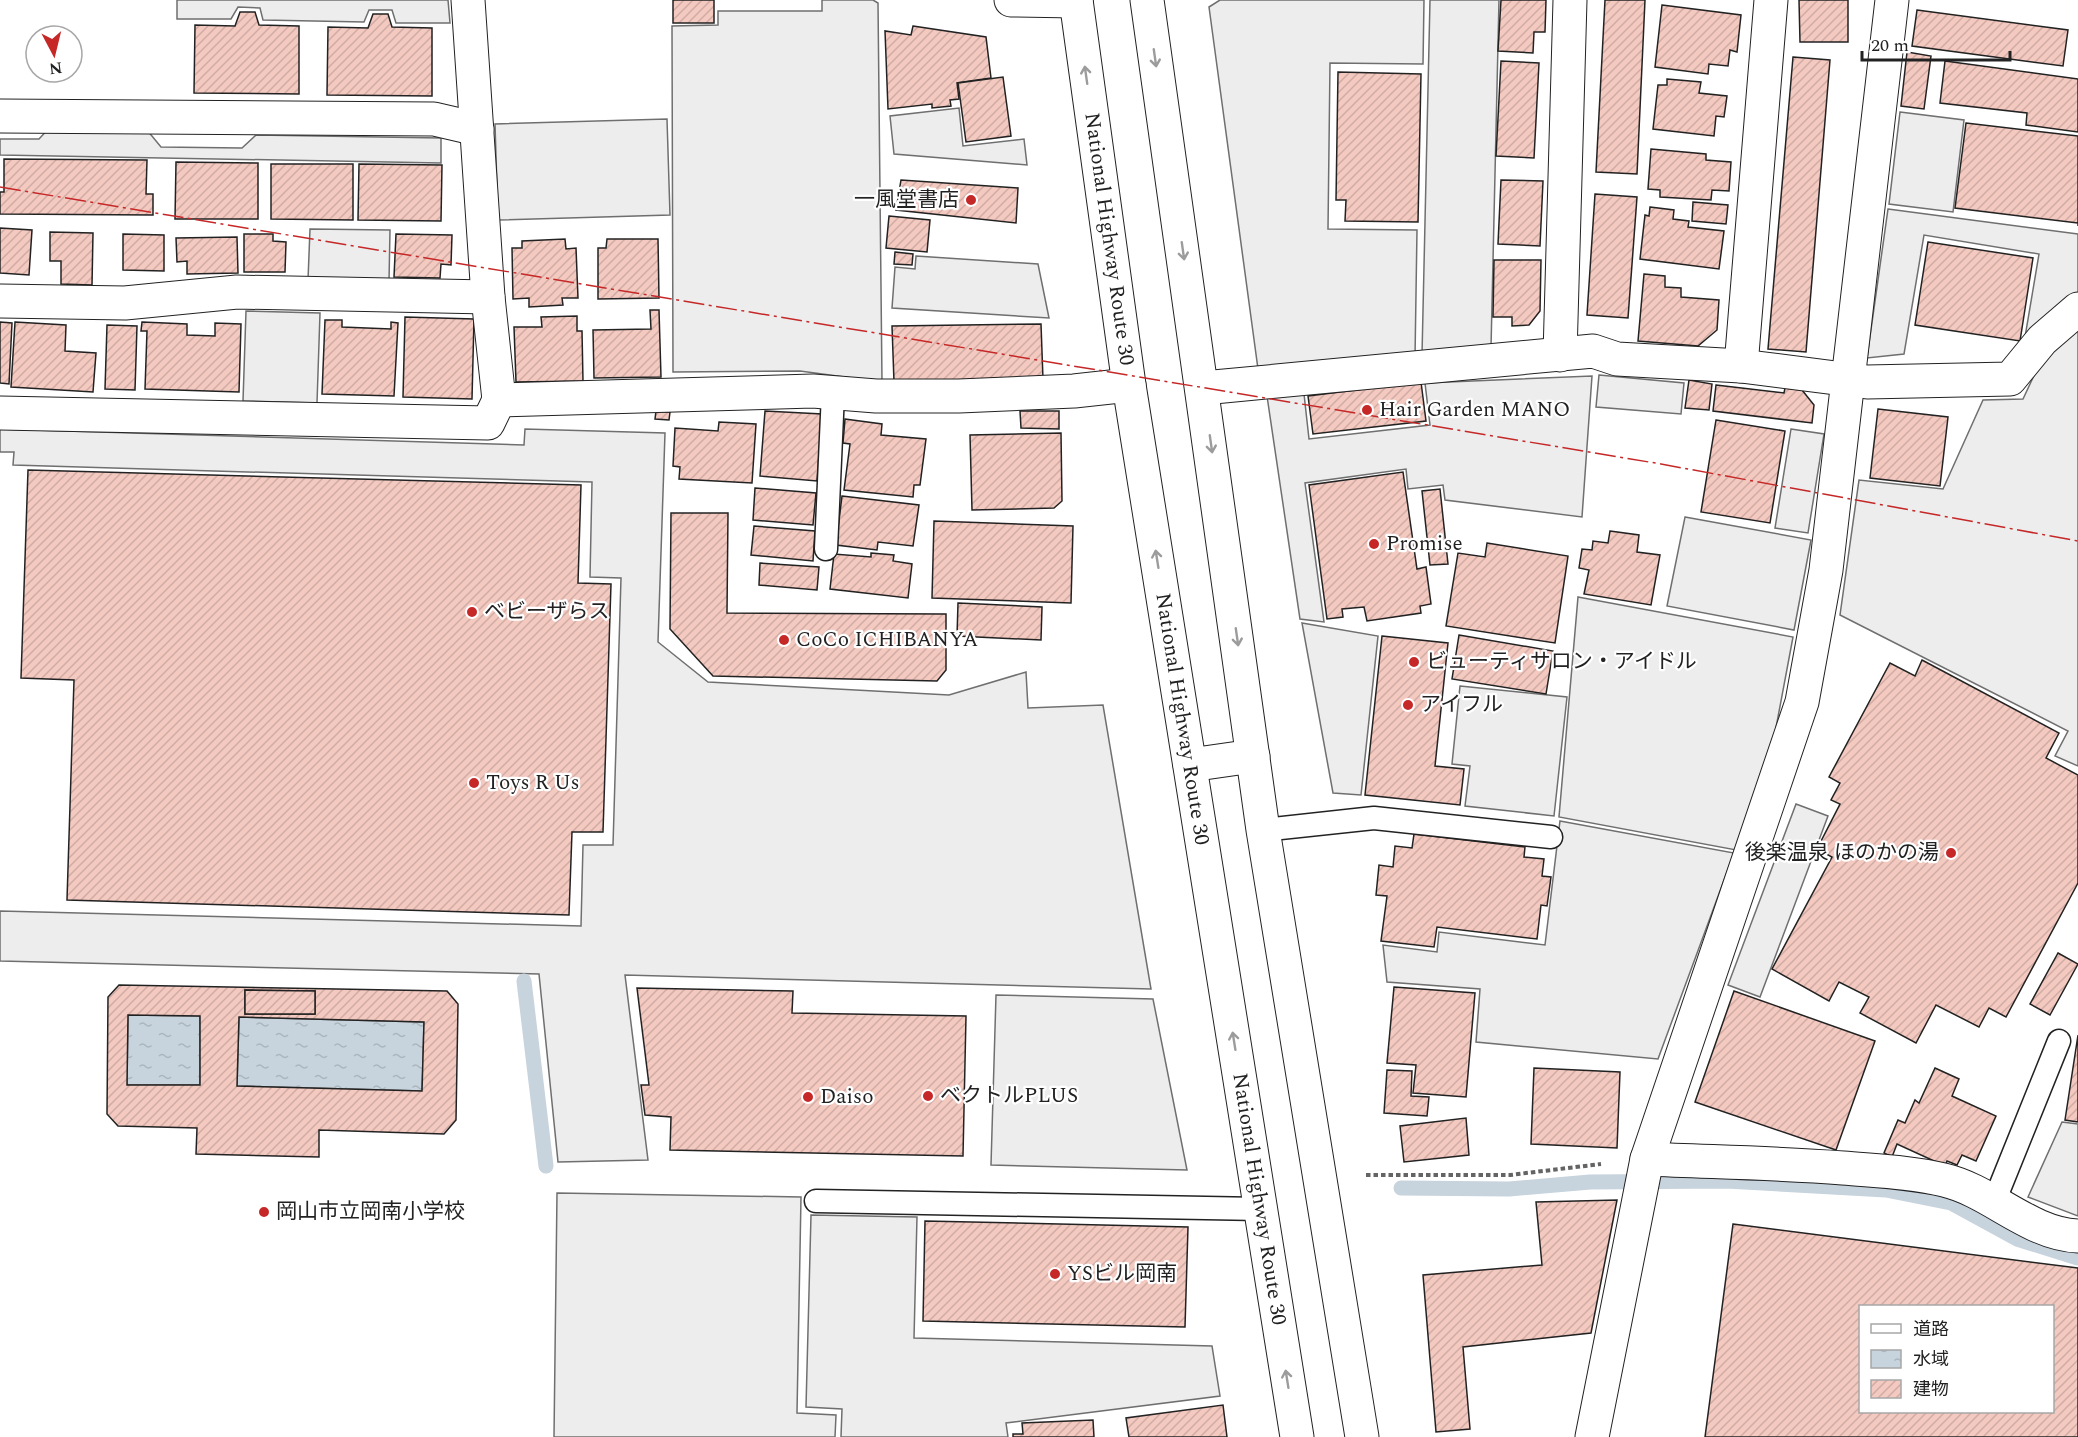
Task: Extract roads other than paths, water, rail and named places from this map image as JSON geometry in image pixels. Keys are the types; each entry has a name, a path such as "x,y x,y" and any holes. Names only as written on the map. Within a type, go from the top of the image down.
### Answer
{"main road":[{"path":"0,413 488,423 499,400 488,297 468,0"},
{"path":"1011,0 1076,0"},
{"name":"National Highway Route 30","path":"1076,0 1129,385 1297,1437"},
{"path":"1147,0 1263,830 1362,1437"},
{"path":"1560,355 1570,0"},
{"path":"1741,366 1771,0"},
{"path":"1592,1437 1643,1176 1802,702 1826,570 1892,0"},
{"path":"0,116 434,119 477,129"},
{"path":"0,301 125,303 237,292 488,297"},
{"path":"1203,388 1593,351 1617,359 1741,366 1867,382 2010,379 2042,340 2078,309"},
{"path":"499,400 833,393 876,396 960,396 1074,391 1129,385"},
{"path":"1190,765 1253,756"},
{"path":"1643,1176 1891,1172 1945,1180 2042,1227 2078,1236"}],"lane":[{"path":"826,549 833,393"},
{"path":"1263,830 1374,818 1551,837"},
{"path":"1994,1202 2059,1041"},
{"path":"816,1202 1260,1209"}],"water":[{"path":"128,1015 200,1016 200,1085 127,1085"},
{"path":"239,1017 424,1022 422,1091 237,1086"}],"waterway":[{"path":"524,981 546,1166"},
{"path":"1401,1188 1509,1189 1590,1182 1727,1181 1886,1190 1951,1203 2017,1239 2078,1258"}],"place":[{"name":"一風堂書店","path":"971,200"},
{"name":"Hair Garden MANO","path":"1367,410"},
{"name":"Promise","path":"1374,544"},
{"name":"ベビーザらス","path":"472,612"},
{"name":"CoCo ICHIBANYA","path":"784,640"},
{"name":"ビューティサロン・アイドル","path":"1414,662"},
{"name":"アイフル","path":"1408,705"},
{"name":"Toys R Us","path":"474,783"},
{"name":"後楽温泉 ほのかの湯","path":"1951,853"},
{"name":"ベクトルPLUS","path":"928,1096"},
{"name":"Daiso","path":"808,1097"},
{"name":"岡山市立岡南小学校","path":"264,1212"},
{"name":"YSビル岡南","path":"1055,1274"}]}
